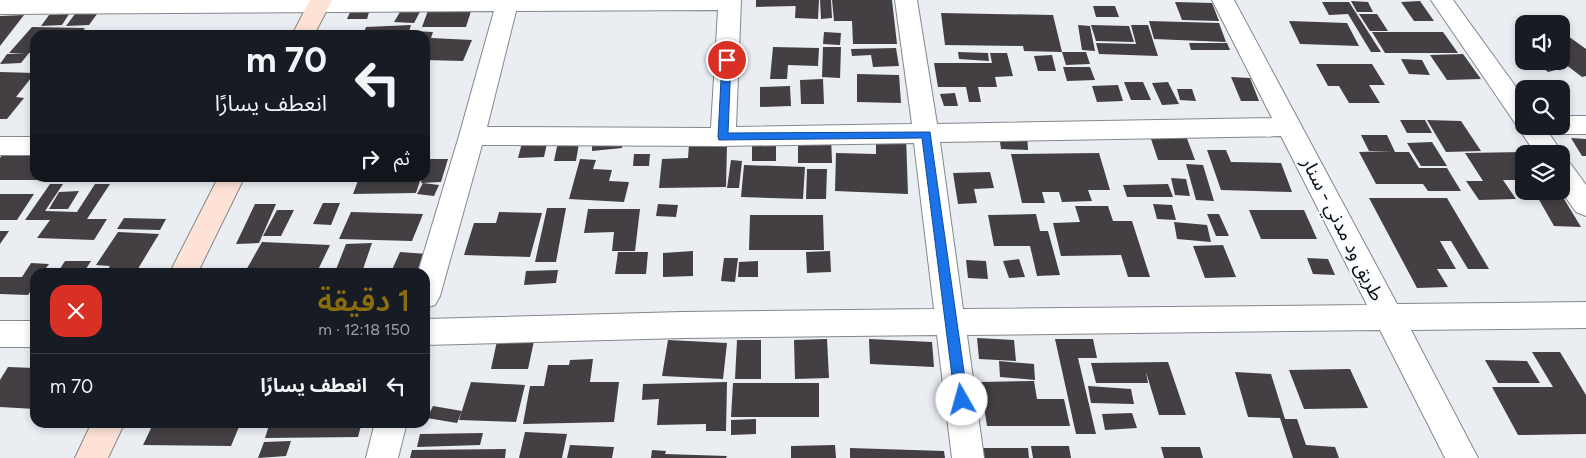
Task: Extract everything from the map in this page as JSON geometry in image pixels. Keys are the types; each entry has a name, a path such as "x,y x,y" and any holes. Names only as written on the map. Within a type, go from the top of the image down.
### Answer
{"street":[{"path":"906,0 952,324 968,458"},
{"name":"طريق ود مدني - سنار","path":"1223,0 1462,458"},
{"path":"1442,0 1515,104"},
{"path":"0,7 319,2 507,4 730,1 723,137"},
{"path":"305,30 319,2"},
{"path":"430,279 472,136 507,4"},
{"path":"1570,125 1586,125"},
{"path":"472,136 723,137 1290,127"},
{"path":"0,146 30,146"},
{"path":"186,268 230,182"},
{"path":"1570,183 1586,205"},
{"path":"430,332 682,326 1586,315"},
{"path":"0,334 30,334"},
{"path":"91,458 106,428"},
{"path":"382,458 390,428"}],"building":[{"path":"756,0 796,0 796,6 756,7"},
{"path":"796,0 819,0 818,19 795,18"},
{"path":"820,0 831,0 832,18 821,19"},
{"path":"832,0 892,0 897,44 853,44 852,21 834,21"},
{"path":"1351,1 1368,2 1373,12 1357,12"},
{"path":"1420,1 1434,21 1414,21 1401,2"},
{"path":"1175,2 1212,3 1219,21 1182,20"},
{"path":"1322,2 1349,2 1381,52 1371,52 1348,14 1329,15"},
{"path":"1093,6 1115,6 1119,17 1096,17"},
{"path":"403,7 422,8 414,23 394,22"},
{"path":"429,8 472,8 466,27 422,27"},
{"path":"370,9 367,19 347,19 351,10"},
{"path":"941,13 1053,15 1062,52 1024,51 1023,46 945,45"},
{"path":"69,14 62,25 41,26 49,15"},
{"path":"75,14 97,14 89,25 66,26"},
{"path":"1359,14 1377,14 1388,31 1370,31"},
{"path":"24,15 0,46 0,16"},
{"path":"1149,21 1219,23 1226,42 1154,39"},
{"path":"1289,21 1347,23 1359,46 1300,44"},
{"path":"411,25 410,30 365,30 366,27"},
{"path":"1078,25 1090,26 1095,51 1082,50"},
{"path":"1091,25 1129,26 1134,42 1096,41"},
{"path":"1131,25 1148,25 1158,56 1099,54 1096,43 1136,44"},
{"path":"32,27 85,28 84,30 30,30 30,53 21,63 0,64 7,54 25,54 9,53"},
{"path":"430,32 433,32 431,38 472,40 463,61 430,60"},
{"path":"824,32 841,33 840,45 823,44"},
{"path":"1372,32 1443,32 1458,53 1385,53"},
{"path":"1570,37 1586,49 1586,76 1582,77 1570,68"},
{"path":"1189,43 1227,43 1230,50 1191,50"},
{"path":"773,47 819,48 818,66 788,65 787,79 770,79"},
{"path":"823,47 841,47 840,78 822,77"},
{"path":"896,48 899,66 873,67 871,55 852,56 851,49"},
{"path":"958,52 988,53 989,61 959,59"},
{"path":"1062,52 1086,52 1090,64 1066,65"},
{"path":"990,53 1007,53 1013,76 995,77 997,87 978,87 981,102 969,102 966,87 938,87 934,63 992,63"},
{"path":"1463,54 1481,79 1447,80 1430,55"},
{"path":"1052,55 1056,71 1038,71 1034,56"},
{"path":"1401,59 1422,60 1430,75 1409,74"},
{"path":"1316,64 1372,64 1385,85 1369,85 1380,103 1349,103 1339,86 1328,86"},
{"path":"1063,67 1090,67 1095,80 1067,81"},
{"path":"0,72 30,73 30,79 16,97 24,98 7,119 0,119"},
{"path":"857,74 899,75 901,103 857,102"},
{"path":"1231,77 1250,78 1259,101 1241,101"},
{"path":"823,79 824,104 801,104 800,80"},
{"path":"1124,82 1143,82 1151,100 1131,100"},
{"path":"1168,82 1179,104 1162,105 1152,83"},
{"path":"1118,85 1123,101 1097,102 1092,86"},
{"path":"790,86 791,106 760,107 760,87"},
{"path":"1177,89 1192,89 1196,101 1180,100"},
{"path":"955,93 958,106 944,106 940,94"},
{"path":"1400,120 1425,120 1432,133 1407,133"},
{"path":"1427,120 1461,121 1481,151 1446,152"},
{"path":"1149,133 1185,133 1195,160 1158,160"},
{"path":"999,134 1027,135 1028,150 1001,149"},
{"path":"876,135 906,136 908,194 835,191 836,153 876,154"},
{"path":"1361,135 1387,135 1395,152 1409,152 1419,168 1447,168 1461,191 1428,191 1423,184 1376,184 1359,152 1392,151 1369,151"},
{"path":"622,136 622,148 592,151 592,139"},
{"path":"752,136 776,136 776,161 752,161"},
{"path":"798,136 831,136 832,163 798,163"},
{"path":"559,137 580,137 576,161 554,161"},
{"path":"1571,138 1586,139 1586,156 1582,156"},
{"path":"523,139 548,139 544,157 518,158"},
{"path":"1432,142 1447,166 1421,166 1407,143"},
{"path":"689,144 727,144 726,187 659,188 662,159 688,158"},
{"path":"1207,150 1226,150 1231,162 1281,163 1292,192 1221,190"},
{"path":"1515,152 1515,180 1503,180 1515,199 1479,200 1466,181 1483,181 1465,153"},
{"path":"1099,153 1110,190 1088,190 1092,201 1062,202 1059,192 1042,192 1045,203 1022,203 1011,154"},
{"path":"30,154 30,180 0,180 0,158 2,155"},
{"path":"634,154 650,154 649,166 633,166"},
{"path":"430,159 448,159 441,182 421,183 430,182"},
{"path":"580,159 596,160 593,169 612,170 609,181 629,182 624,202 569,199"},
{"path":"731,160 742,161 739,188 727,188"},
{"path":"1186,164 1203,165 1214,201 1196,200"},
{"path":"744,165 805,167 803,199 741,197"},
{"path":"807,169 827,169 826,199 806,199"},
{"path":"990,172 994,188 974,189 977,203 958,204 953,173"},
{"path":"1171,178 1186,179 1190,196 1175,195"},
{"path":"358,182 420,182 416,193 353,194"},
{"path":"423,183 439,185 434,196 417,194"},
{"path":"50,184 63,184 45,211 77,212 95,184 110,184 87,219 107,219 94,240 37,238 50,220 25,220"},
{"path":"1168,184 1173,197 1127,197 1123,185"},
{"path":"79,191 68,209 49,209 59,192"},
{"path":"0,194 34,194 17,220 0,220"},
{"path":"1369,198 1447,198 1489,269 1468,269 1451,241 1440,241 1456,269 1437,269 1448,287 1417,288"},
{"path":"1539,200 1565,200 1581,227 1554,226"},
{"path":"323,203 340,203 331,225 313,224"},
{"path":"255,204 276,204 259,243 236,244"},
{"path":"658,204 678,205 676,217 656,216"},
{"path":"1153,204 1172,205 1176,220 1157,219"},
{"path":"1075,206 1108,206 1113,221 1132,221 1150,277 1128,277 1121,255 1061,256 1053,223 1080,222"},
{"path":"547,208 566,208 556,262 535,262"},
{"path":"588,209 640,209 635,251 612,251 614,232 584,233"},
{"path":"277,210 294,210 281,236 263,236"},
{"path":"1249,210 1304,210 1317,239 1261,239"},
{"path":"351,212 423,214 412,241 339,239"},
{"path":"499,212 542,213 530,257 464,255 474,223 496,223"},
{"path":"1036,214 1040,231 1048,231 1060,275 1037,276 1030,246 994,246 988,215"},
{"path":"1207,214 1219,214 1229,236 1216,236"},
{"path":"750,215 823,215 824,250 749,250"},
{"path":"124,218 166,219 160,230 117,229"},
{"path":"1174,222 1207,225 1211,242 1177,239"},
{"path":"0,231 9,231 0,244"},
{"path":"118,232 159,234 138,268 109,268 110,266 96,265"},
{"path":"262,242 330,245 319,268 247,268"},
{"path":"372,243 363,268 337,268 346,244"},
{"path":"1223,245 1236,277 1205,278 1193,246"},
{"path":"693,251 693,276 663,277 663,253"},
{"path":"830,251 831,272 807,273 806,252"},
{"path":"400,252 427,254 421,268 393,268"},
{"path":"618,252 648,252 646,274 615,274"},
{"path":"724,258 738,258 735,282 721,281"},
{"path":"1307,258 1328,259 1335,275 1313,274"},
{"path":"1019,259 1025,277 1009,278 1003,261"},
{"path":"966,260 986,261 988,279 968,278"},
{"path":"65,261 91,261 87,268 61,268"},
{"path":"758,261 758,277 738,277 739,262"},
{"path":"31,263 49,264 46,268 30,268 30,292 28,295 0,294 0,277 22,277"},
{"path":"558,270 556,283 524,285 526,271"},
{"path":"977,338 1014,340 1016,361 979,359"},
{"path":"827,339 829,378 795,379 794,340"},
{"path":"869,339 932,342 934,367 870,364"},
{"path":"1055,339 1093,339 1097,358 1078,358 1096,434 1076,434"},
{"path":"668,340 727,343 723,379 662,376"},
{"path":"737,340 761,340 761,379 735,379"},
{"path":"497,341 534,341 528,369 491,369"},
{"path":"1532,352 1560,352 1586,395 1586,434 1518,435 1492,387 1553,387"},
{"path":"593,359 590,382 619,382 614,422 523,424 530,386 544,386 548,365 569,365 570,360"},
{"path":"1485,360 1527,361 1540,383 1498,383"},
{"path":"999,361 1034,364 1035,380 1000,377"},
{"path":"1168,362 1186,415 1159,415 1146,372 1148,383 1096,383 1091,363"},
{"path":"8,367 30,368 30,409 0,407 0,380"},
{"path":"1350,369 1368,408 1304,409 1289,370"},
{"path":"1235,372 1271,374 1285,419 1297,419 1306,445 1335,447 1339,458 1293,458 1280,418 1248,417"},
{"path":"1034,381 1037,399 1064,399 1070,426 987,426 980,382"},
{"path":"471,382 525,385 516,422 459,420"},
{"path":"727,382 726,431 706,431 706,424 657,425 659,399 642,400 643,384"},
{"path":"733,383 819,383 819,417 731,417"},
{"path":"1088,386 1131,389 1134,404 1091,403"},
{"path":"433,406 462,411 457,423 430,418 430,412"},
{"path":"1132,413 1137,428 1105,430 1102,414"},
{"path":"756,419 756,434 731,435 731,420"},
{"path":"151,428 238,428 231,446 143,445"},
{"path":"268,428 360,428 358,437 265,438"},
{"path":"525,432 567,434 562,458 519,458"},
{"path":"483,433 480,445 417,447 420,434"},
{"path":"291,441 286,456 258,458 264,442"},
{"path":"570,445 614,447 612,458 567,458"},
{"path":"835,445 836,458 791,458 791,446"},
{"path":"1031,446 1069,446 1071,458 1033,458"},
{"path":"1161,447 1200,447 1203,458 1164,458"},
{"path":"850,448 944,451 945,458 850,458"},
{"path":"982,448 1028,448 1029,458 983,458"},
{"path":"506,449 505,458 410,458 412,450"},
{"path":"652,450 666,451 665,454 727,456 726,458 651,458"}],"route":[{"path":"727,60 723,137 926,134 962,400"}]}
